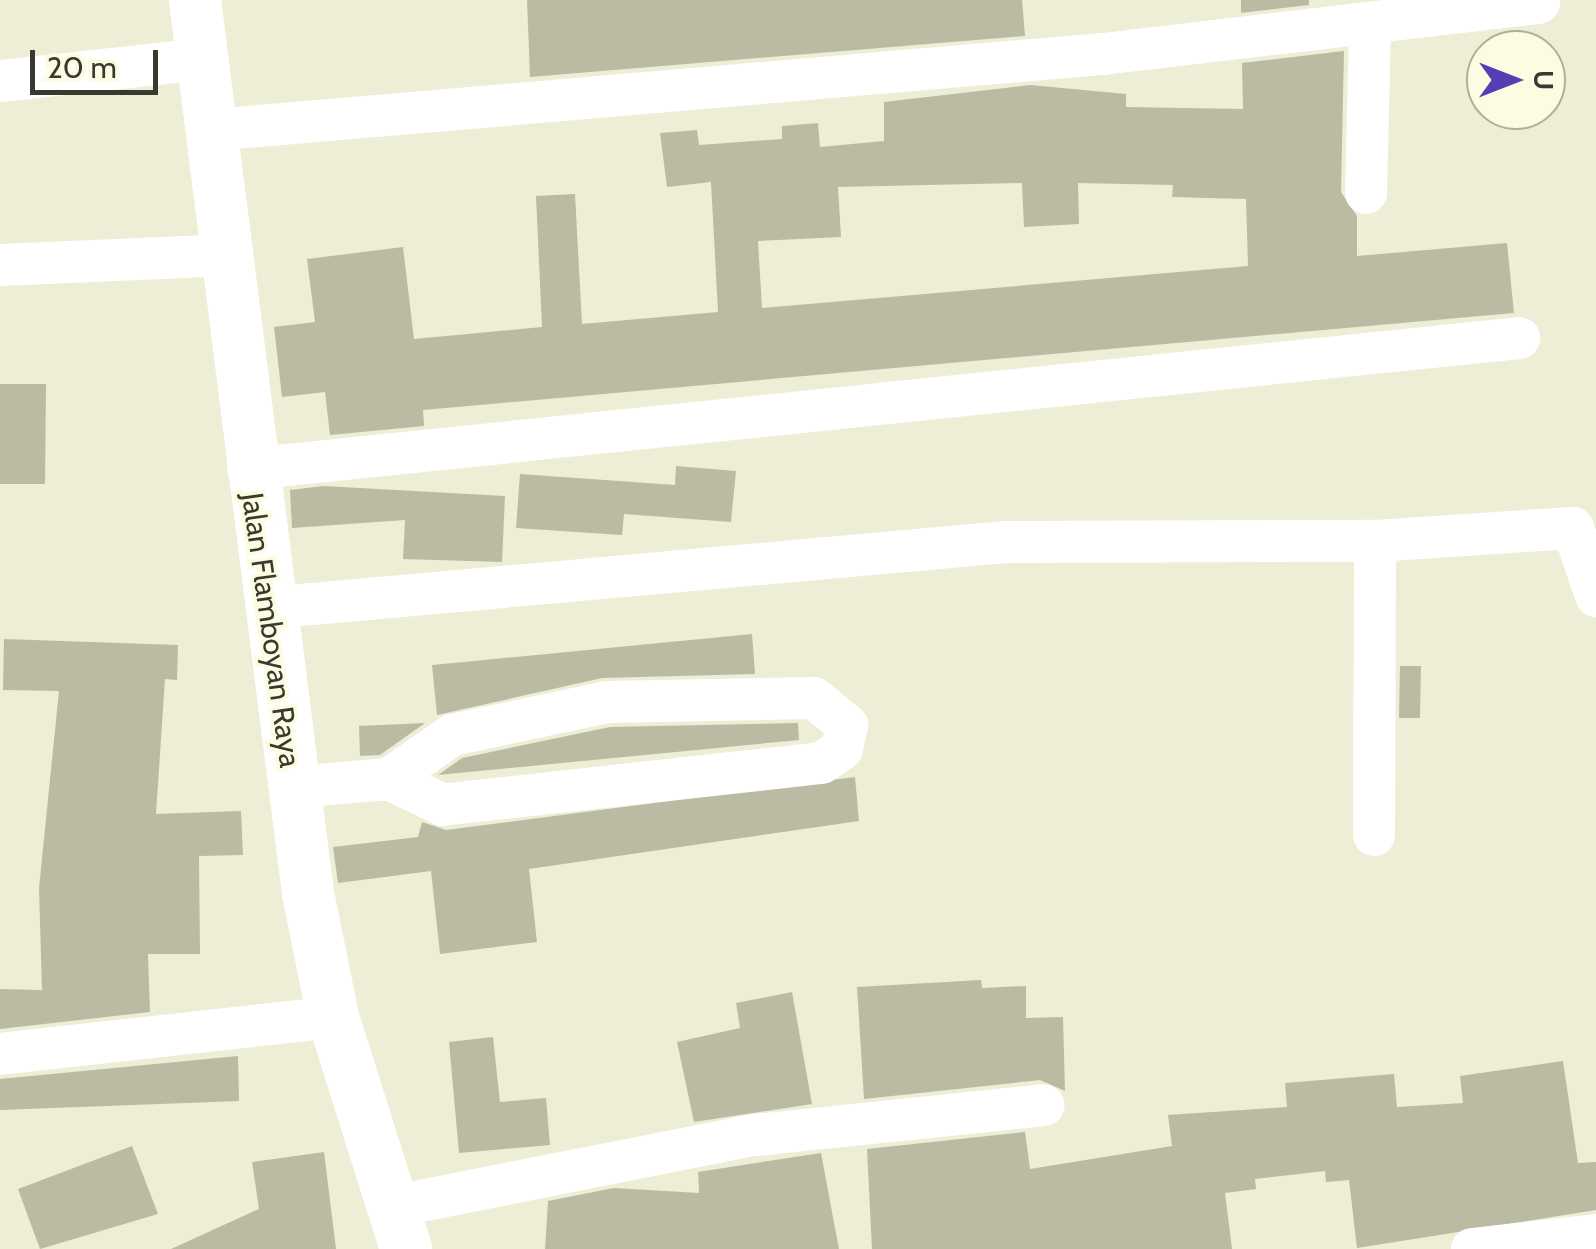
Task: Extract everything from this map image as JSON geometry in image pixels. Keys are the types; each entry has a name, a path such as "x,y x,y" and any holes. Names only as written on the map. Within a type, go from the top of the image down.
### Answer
{"main road":[{"name":"Jalan Flamboyan Raya","path":"195,0 248,468 294,786 333,1017 398,1228"}],"street":[{"path":"212,130 1370,27 1538,3"},
{"path":"1366,193 1370,27"},
{"path":"0,81 202,60"},
{"path":"0,266 225,255"},
{"path":"248,468 1520,338"},
{"path":"268,608 1006,542 1375,541 1584,527 1596,596"},
{"path":"1374,835 1375,541"},
{"path":"294,786 389,780 443,805 821,763 842,749 848,726 814,698 608,702 452,735 389,780"},
{"path":"0,1054 333,1017"},
{"path":"398,1228 756,1134 1043,1105"},
{"path":"1472,1249 1596,1235"}],"building":[{"path":"527,0 1022,0 1025,36 530,77"},
{"path":"1241,0 1309,0 1309,5 1241,13"},
{"path":"1344,51 1341,192 1357,216 1357,256 1507,243 1514,313 423,410 424,426 330,435 325,392 282,397 274,327 315,322 307,259 403,247 414,339 542,327 536,196 575,194 582,324 718,312 711,182 667,187 660,133 697,130 699,145 782,139 782,126 818,123 820,147 884,141 884,102 1030,85 1126,94 1126,107 1243,109 1242,63","holes":["1022,183 1024,227 1079,224 1078,183 1173,185 1172,197 1246,199 1248,266 762,308 758,241 841,237 838,187"]},
{"path":"0,384 46,384 45,484 0,484"},
{"path":"676,466 736,471 731,522 624,514 622,535 516,528 520,474 675,485"},
{"path":"323,486 505,496 502,562 403,559 405,520 292,528 290,490"},
{"path":"752,634 755,674 602,678 437,715 432,665"},
{"path":"4,639 178,645 177,680 165,679 156,814 241,811 243,855 199,856 200,954 148,954 150,1012 0,1029 0,989 42,990 39,888 59,691 3,690"},
{"path":"1400,666 1421,666 1420,718 1399,718"},
{"path":"425,723 380,755 360,756 359,726"},
{"path":"798,723 799,740 438,775 462,758 610,727"},
{"path":"855,777 859,821 529,869 537,942 440,954 431,871 338,883 333,847 418,837 422,822 446,830"},
{"path":"981,980 982,988 1026,986 1026,1018 1063,1017 1065,1091 1040,1080 864,1099 857,987"},
{"path":"792,992 812,1104 694,1122 677,1042 740,1028 736,1003"},
{"path":"493,1037 500,1102 546,1098 550,1145 459,1153 449,1042"},
{"path":"238,1056 239,1101 0,1110 0,1079"},
{"path":"1563,1061 1578,1163 1596,1162 1596,1210 1357,1248 1349,1180 1326,1182 1325,1171 1255,1179 1256,1189 1225,1193 1232,1249 872,1249 867,1149 1025,1132 1030,1169 1172,1146 1168,1115 1287,1107 1285,1083 1394,1074 1397,1107 1463,1103 1460,1076"},
{"path":"132,1146 158,1214 40,1249 18,1189"},
{"path":"324,1152 336,1249 171,1249 259,1209 252,1162"},
{"path":"821,1153 839,1249 545,1249 548,1201 614,1188 699,1193 698,1172"}]}
